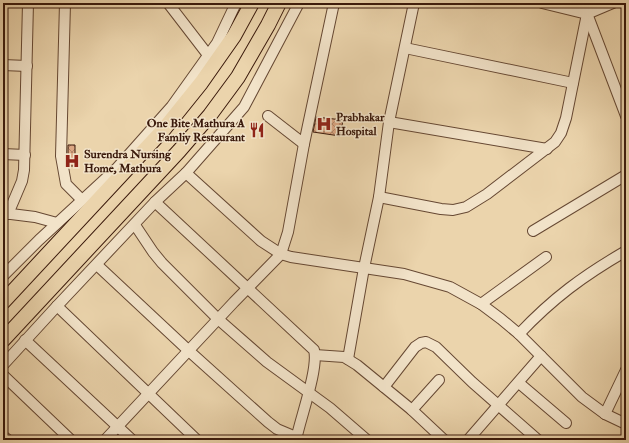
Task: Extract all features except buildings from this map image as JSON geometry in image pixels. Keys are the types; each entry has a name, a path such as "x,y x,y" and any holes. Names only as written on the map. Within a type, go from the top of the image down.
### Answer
{"highway":[{"path":"3,302 164,129 202,83 234,36 252,3"},
{"path":"3,340 179,151 210,115 238,77 268,26 279,3"}],"street":[{"path":"28,3 25,155 22,181 5,214 35,217 56,223"},
{"path":"65,3 61,156 66,184 82,200"},
{"path":"168,3 208,55"},
{"path":"3,365 134,225 186,173 244,106 299,3"},
{"path":"105,440 248,287 281,254 288,232 304,144 334,3"},
{"path":"348,359 364,268 379,197 389,122 414,3"},
{"path":"542,3 587,14 613,3"},
{"path":"583,3 626,116"},
{"path":"3,276 56,223 116,169 172,106 217,43 234,5"},
{"path":"379,197 441,209 453,210 466,207 487,194 555,142 561,133 566,118 587,14"},
{"path":"404,48 573,83"},
{"path":"3,65 27,66"},
{"path":"268,116 304,144"},
{"path":"389,122 546,149"},
{"path":"3,154 25,155"},
{"path":"186,173 261,240 281,254 291,257 404,274 450,287 481,304 519,334 582,396 606,414 626,424"},
{"path":"533,231 626,175"},
{"path":"97,265 268,422 277,429 296,439 313,372 315,355 314,350 156,202"},
{"path":"134,225 167,269 218,319 267,362 296,385 308,391 330,408 367,440"},
{"path":"519,334 537,314 561,293 580,279 626,251"},
{"path":"481,304 546,257"},
{"path":"57,306 197,440"},
{"path":"25,340 132,440"},
{"path":"384,387 415,347 426,342 436,347 472,382 538,440"},
{"path":"315,355 337,356 348,359 412,410 444,440"},
{"path":"468,440 541,356"},
{"path":"606,414 626,370"},
{"path":"3,375 70,440"},
{"path":"412,410 439,380"},
{"path":"518,383 566,423"},
{"path":"3,436 8,440"}],"place":[{"name":"Prabhakar Hospital","path":"324,124"},
{"name":"One Bite Mathura A Famliy Restaurant","path":"257,130"},
{"name":"Surendra Nursing Home, Mathura","path":"72,161"}]}
